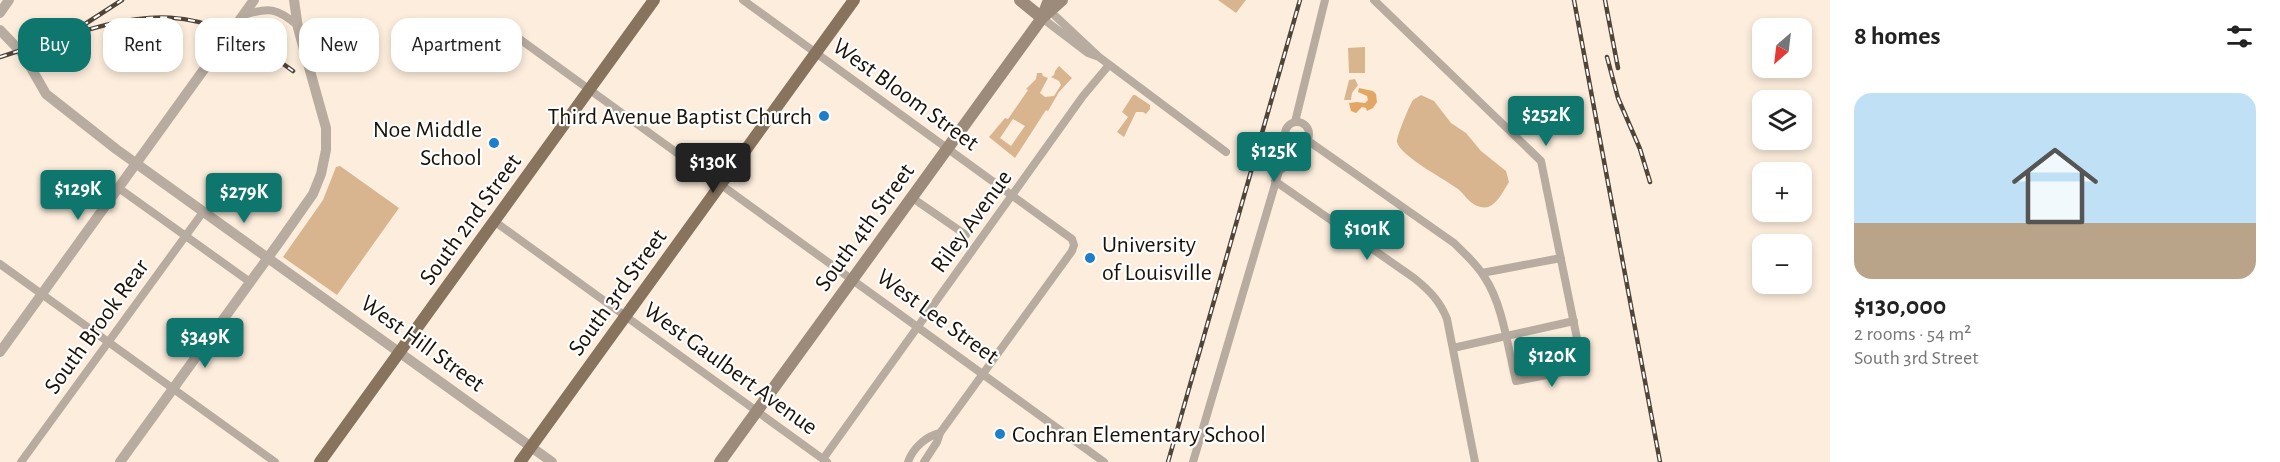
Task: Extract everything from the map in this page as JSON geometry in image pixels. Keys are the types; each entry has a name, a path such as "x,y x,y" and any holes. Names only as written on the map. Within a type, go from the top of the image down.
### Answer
{"main road":[{"name":"South 2nd Street","path":"320,462 654,0"},
{"name":"South 3rd Street","path":"520,462 854,0"},
{"path":"1020,0 1045,7"},
{"name":"South 4th Street","path":"720,462 948,147 1045,7 1062,0"}],"street":[{"path":"0,14 9,0"},
{"path":"0,352 120,189 254,0"},
{"path":"120,462 268,259 313,194 321,174 326,150 324,120 297,25 294,0"},
{"name":"West Bloom Street","path":"743,0 1068,234 1074,242 1072,251 984,374"},
{"path":"1291,143 1285,131 1295,122 1325,0"},
{"path":"1307,140 1454,243 1482,273 1494,295 1516,381 1583,368 1541,161 1374,0"},
{"path":"1045,7 1088,52 1098,57 1226,152"},
{"path":"244,15 274,10 285,15 297,25"},
{"name":"West Hill Street","path":"0,30 23,54 42,89 56,104 552,462"},
{"name":"West Lee Street","path":"522,41 1104,462"},
{"name":"Riley Avenue","path":"825,460 1083,96 1109,65"},
{"path":"1291,143 1303,144 1309,136 1304,124 1295,122"},
{"path":"1193,462 1279,171 1278,162 1291,143"},
{"path":"1275,181 1414,278 1432,292 1442,306 1447,319 1475,462"},
{"path":"120,189 250,282"},
{"path":"911,197 966,235"},
{"name":"South Brook Rear","path":"21,462 203,212"},
{"name":"West Gaulbert Avenue","path":"494,221 825,460"},
{"path":"1482,273 1561,258"},
{"path":"0,264 275,462"},
{"path":"1453,348 1574,321"},
{"path":"924,462 940,433 984,374"},
{"path":"908,462 911,454 925,440 931,435 940,433"}],"shaded area":[{"path":"1218,0 1246,0 1236,13"},
{"path":"1365,47 1365,73 1349,73 1348,48"},
{"path":"1059,66 1072,78 1059,92 1048,111 1046,110 1015,158 989,137 1005,118 1008,119 1028,90 1026,89 1036,79 1037,73 1042,73 1048,78 1040,93 1045,97 1054,96 1061,85 1059,81 1051,77","holes":["1013,119 1025,126 1011,146 1000,138"]},
{"path":"1355,79 1358,85 1352,93 1351,100 1344,100 1349,80"},
{"path":"1359,88 1373,91 1377,102 1373,108 1367,111 1362,107 1356,113 1351,111 1349,103 1365,103 1368,100 1367,96 1358,92"},
{"path":"1133,95 1150,105 1150,109 1146,114 1136,112 1124,137 1117,132 1128,117 1122,112"},
{"path":"1421,95 1434,101 1451,123 1466,133 1481,151 1506,171 1509,182 1500,196 1488,207 1480,207 1470,202 1458,189 1414,161 1400,148 1397,139 1403,122 1413,100"},
{"path":"340,166 399,208 337,295 283,257 323,200 336,167"}],"railway":[{"path":"91,20 122,0"},
{"path":"1168,462 1300,0"},
{"path":"1574,0 1660,462"},
{"path":"1605,0 1618,68"},
{"path":"91,29 141,18 170,18 198,22 228,32 259,48 293,71"},
{"path":"0,57 18,51"},
{"path":"1607,57 1618,98 1640,149 1650,182"}],"place":[{"name":"Third Avenue Baptist Church","path":"824,116"},
{"name":"Noe Middle School","path":"494,143"},
{"name":"University of Louisville","path":"1090,258"},
{"name":"Cochran Elementary School","path":"1000,434"}]}
